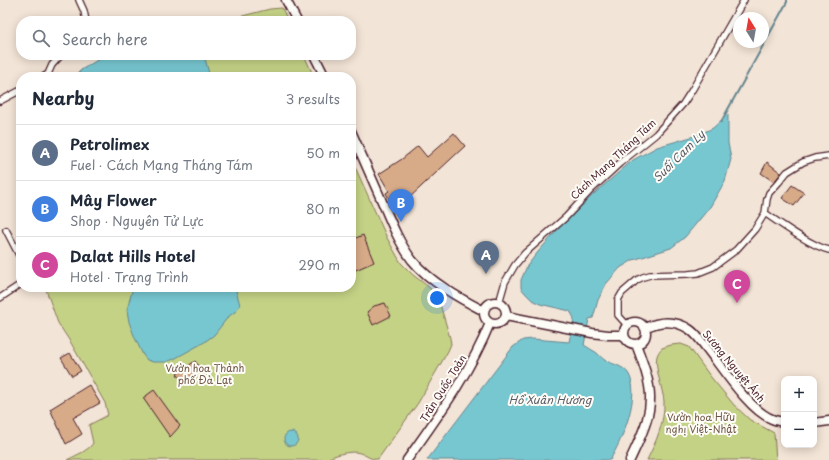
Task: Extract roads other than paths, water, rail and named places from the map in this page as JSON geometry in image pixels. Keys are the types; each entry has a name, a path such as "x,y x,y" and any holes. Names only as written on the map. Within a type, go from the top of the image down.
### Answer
{"main road":[{"path":"286,0 294,16"},
{"path":"316,60 322,72"},
{"path":"356,142 391,222 405,250 413,261 457,296 484,311"},
{"path":"492,302 499,303 506,309 505,319 500,324 490,323 485,318 485,308 492,302"},
{"path":"506,316 592,333 608,335 623,334"},
{"path":"632,322 638,322 645,328 645,339 636,344 626,341 623,334 627,325 632,322"},
{"name":"Sương Nguyệt Ánh","path":"645,328 667,322 679,324 690,330 699,338 740,392 757,410 772,420 781,422"},
{"name":"Trần Quốc Toản","path":"408,460 465,375 490,323"},
{"path":"630,460 645,426 650,403 648,378 636,344"},
{"path":"817,423 829,421"}],"street":[{"path":"80,0 85,16"},
{"name":"Cách Mạng Tháng Tám","path":"499,303 505,282 515,265 525,253 566,217 592,189 620,163 656,134 683,104 744,0"},
{"path":"49,72 56,60"},
{"path":"0,101 16,93"},
{"path":"627,325 618,314 618,300 622,294 637,280 650,275 698,273 713,267 736,250 755,229 765,213 767,199 770,193 788,172 803,162 829,156"},
{"path":"765,213 807,240 829,250"},
{"path":"6,230 16,249"},
{"path":"0,298 16,287"}],"water":[{"path":"97,60 205,60 209,72 80,72"},
{"name":"Hồ Xuân Hương","path":"728,114 728,143 731,159 725,181 710,207 685,237 671,248 633,260 620,268 606,284 598,300 593,318 589,319 584,345 606,361 623,369 628,373 632,382 633,393 629,417 620,441 610,460 427,460 513,347 523,340 533,339 569,342 574,318 570,311 540,304 532,300 521,288 521,280 527,266 538,252 561,226 596,192 633,160 657,147 698,135 713,128"},
{"path":"132,292 236,292 240,305 236,311 228,317 214,335 203,343 166,362 153,362 147,360 143,355 129,322 127,310"},
{"path":"288,432 294,432 298,436 298,442 294,446 288,446 284,442 284,436"}],"waterway":[{"name":"Suối Cam Ly","path":"721,122 787,0"}],"place":[{"name":"Mây Flower","path":"401,222"},
{"name":"Petrolimex","path":"486,274"},
{"name":"Dalat Hills Hotel","path":"737,303"}],"park label":[{"name":"Vườn hoa Thành phố Đà Lạt","path":"205,374"},
{"name":"Vườn hoa Hữu nghị Việt-Nhật","path":"701,422"}]}
